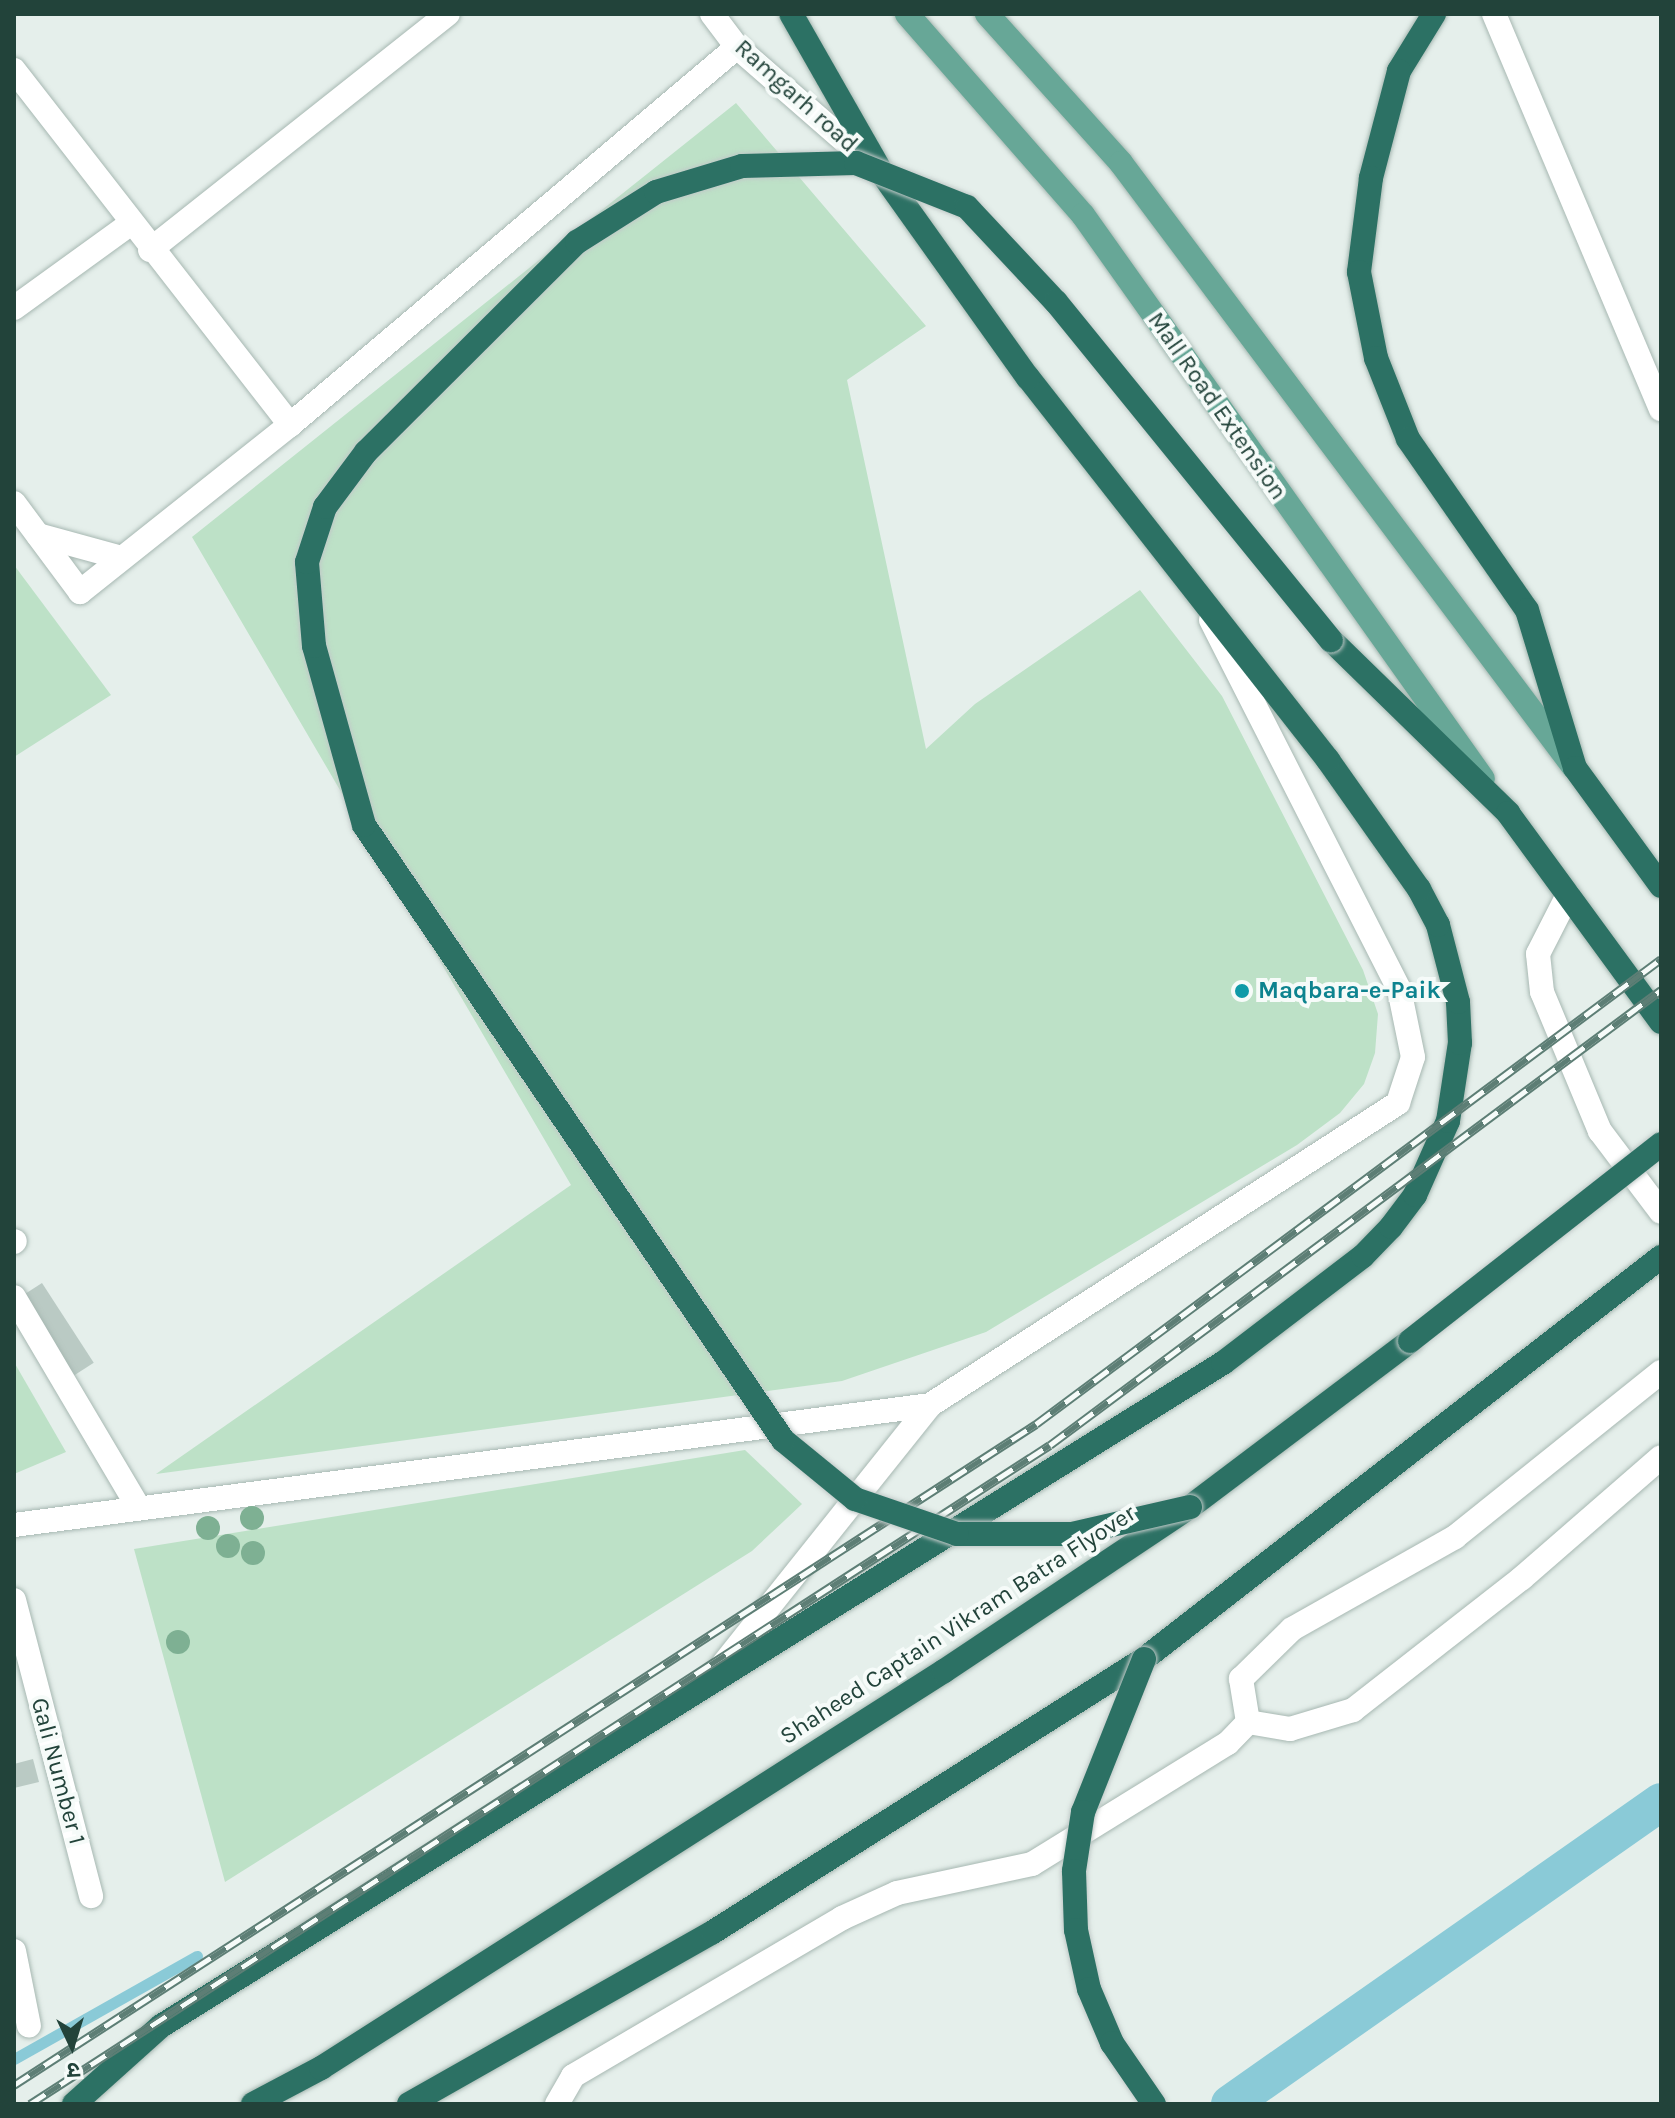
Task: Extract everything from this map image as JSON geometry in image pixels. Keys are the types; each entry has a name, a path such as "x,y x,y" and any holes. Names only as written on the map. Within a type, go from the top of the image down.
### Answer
{"highway":[{"path":"74,2104 161,2026 1223,1363 1363,1256 1415,1195 1434,1159 1448,1121 1460,1043 1453,976 1438,925 1419,889 1328,760 1028,378 883,175 791,14"},
{"path":"1434,14 1399,71 1371,178 1359,272 1376,358 1408,439 1527,610 1575,768 1650,861 1661,886"},
{"path":"1190,1507 1072,1534 957,1534 855,1499 783,1440 364,825 314,646 307,562 325,507 366,452 577,242 656,192 742,166 856,163 967,207 1056,302 1331,640 1508,813 1661,1022"},
{"name":"Shaheed Captain Vikram Batra Flyover","path":"253,2104 321,2068 1190,1507 1661,1144"},
{"path":"409,2104 713,1932 1144,1659 1661,1257"},
{"path":"1144,1659 1092,1783 1074,1871 1076,1930 1089,1989 1112,2043 1154,2104"}],"main road":[{"name":"Mall Road Extension","path":"907,14 1083,215 1508,813"},
{"path":"987,14 1121,163 1575,768"}],"street":[{"path":"150,250 420,25 448,14"},
{"name":"Ramgarh road","path":"712,14 737,47 883,175"},
{"path":"1494,14 1661,408"},
{"path":"14,503 80,592 290,425 737,47"},
{"path":"14,70 150,250 290,425"},
{"path":"14,308 130,224"},
{"path":"38,535 122,558"},
{"path":"702,1690 930,1405 1398,1103 1413,1057 1399,989 1198,594"},
{"path":"1568,895 1538,954 1542,992 1600,1131 1661,1212"},
{"path":"14,1297 139,1508"},
{"path":"1248,1722 1241,1679 1292,1629 1455,1537 1661,1372"},
{"path":"14,1525 930,1405"},
{"path":"1248,1722 1290,1729 1353,1710 1522,1578 1661,1457"},
{"name":"Gali Number 1","path":"14,1600 91,1896"},
{"path":"557,2104 573,2076 842,1918 897,1893 1032,1864 1228,1743 1248,1722"},
{"path":"14,1951 29,2026"}],"green space":[{"path":"736,103 926,326 847,380 926,749 975,704 1140,590 1222,696 1363,970 1378,1014 1375,1053 1364,1084 1340,1113 1297,1145 986,1332 842,1381 156,1474 571,1185 192,537"},
{"path":"14,565 111,695 14,757"},
{"path":"14,1362 66,1452 14,1474"},
{"path":"745,1450 802,1504 752,1551 225,1882 134,1549"}],"building":[{"path":"42,1283 94,1363 74,1376 22,1296"},
{"path":"33,1759 39,1782 14,1788 14,1764"}],"waterway":[{"path":"1230,2104 1661,1802"},
{"path":"14,2059 197,1956"}],"railway":[{"path":"14,2085 1036,1424 1661,959"},
{"path":"30,2104 1050,1445 1661,990"}],"place":[{"name":"Maqbara-e-Paik","path":"1242,991"}]}
